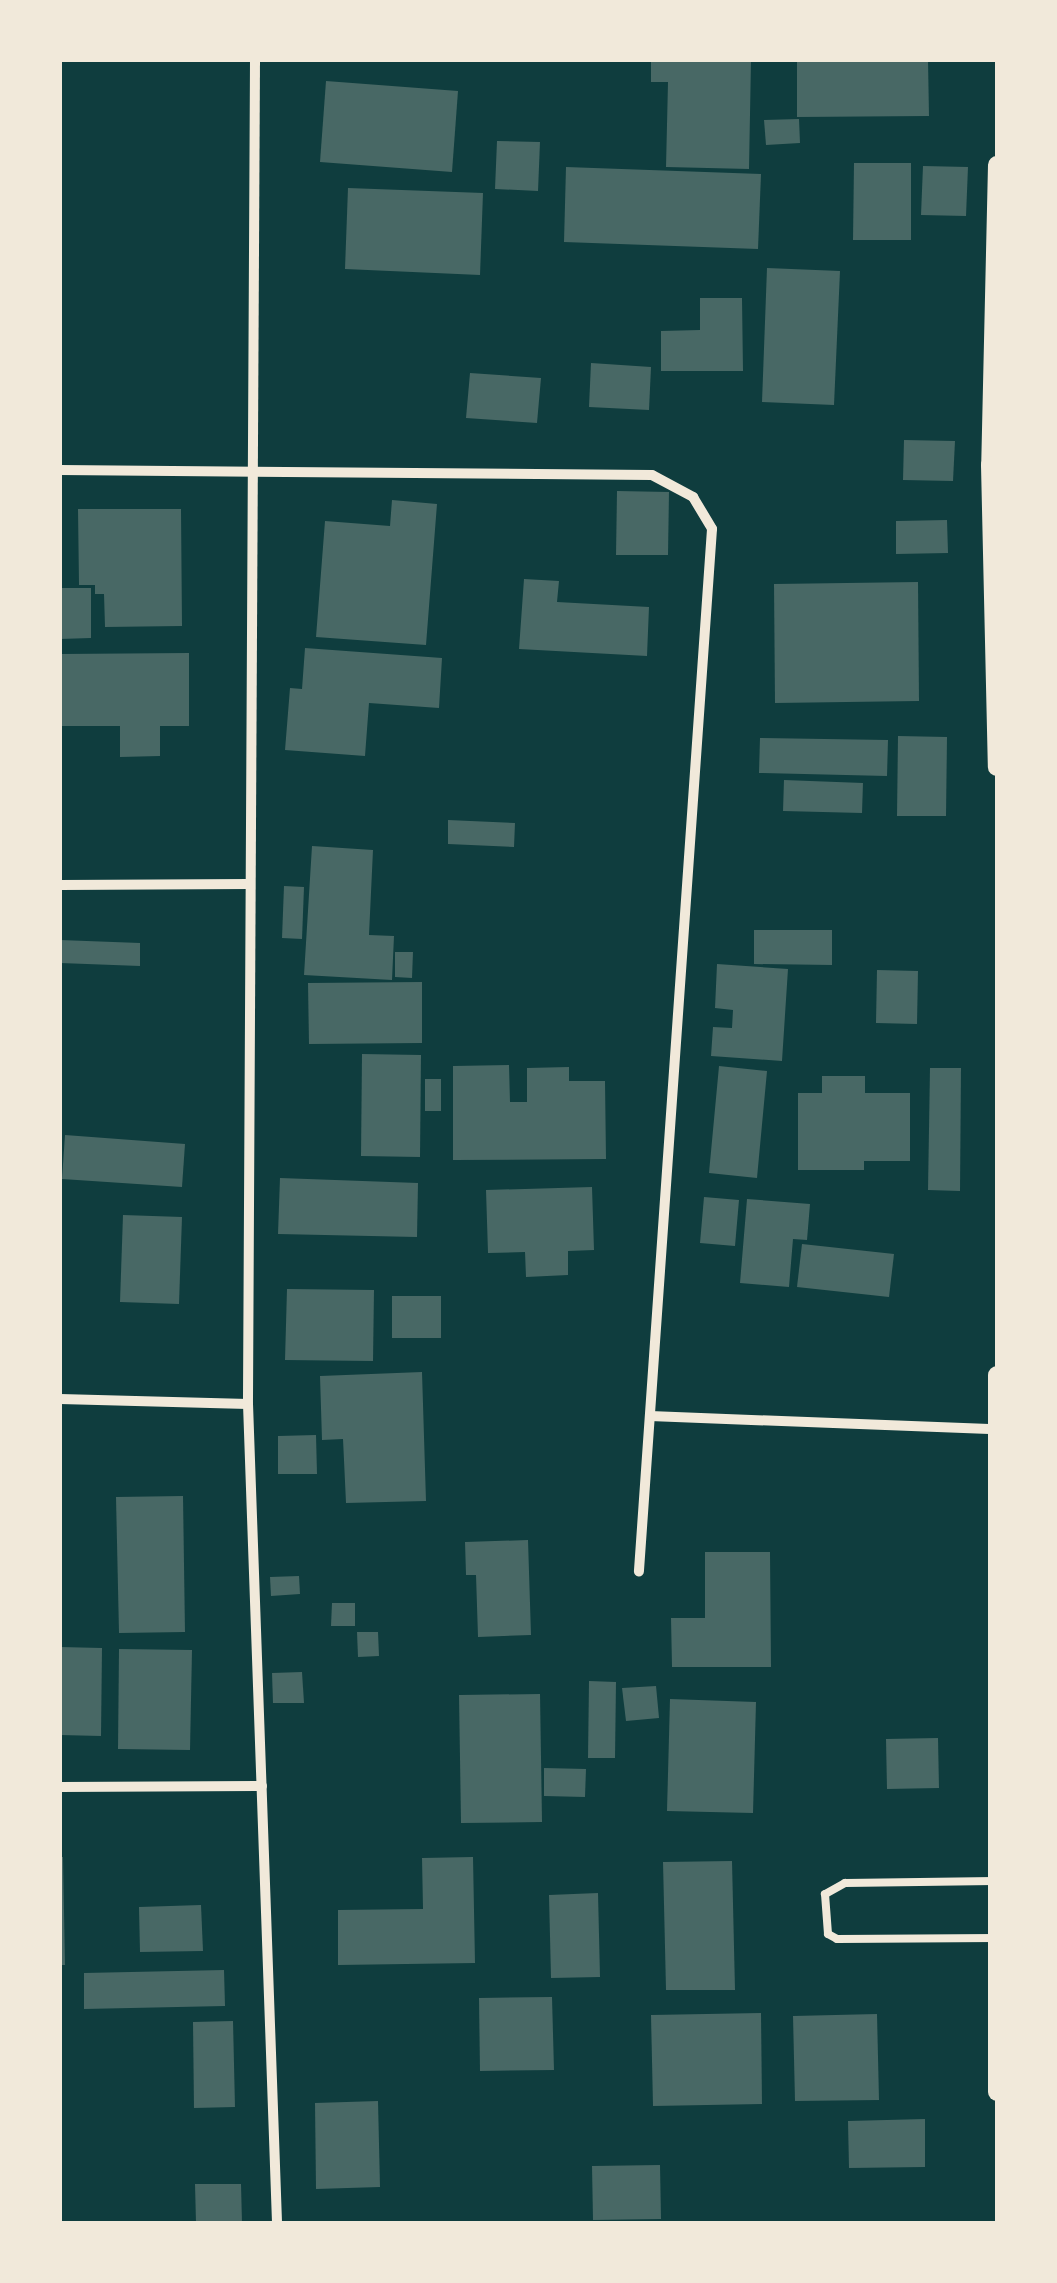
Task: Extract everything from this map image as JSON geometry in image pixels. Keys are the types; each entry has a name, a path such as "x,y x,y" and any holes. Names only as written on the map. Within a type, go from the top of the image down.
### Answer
{"street":[{"path":"254,60 248,1404 278,2223"},
{"path":"997,164 997,767"},
{"path":"60,470 652,476 693,498 712,529 640,1572"},
{"path":"60,886 249,884"},
{"path":"997,1375 997,2092"},
{"path":"60,1399 248,1404"},
{"path":"650,1416 996,1429"},
{"path":"60,1787 262,1786"}],"lane":[{"path":"994,1881 845,1883 826,1894 828,1934 837,1939 996,1938"}],"building":[{"path":"651,60 751,60 749,169 666,167 668,82 651,82"},
{"path":"797,60 928,60 929,116 797,117"},
{"path":"326,81 458,91 452,172 320,162"},
{"path":"799,119 800,143 766,145 764,120"},
{"path":"497,141 540,142 538,191 495,189"},
{"path":"854,163 911,163 911,240 853,240"},
{"path":"923,166 968,167 966,216 921,215"},
{"path":"566,167 761,174 758,249 564,242"},
{"path":"348,188 483,193 480,275 345,269"},
{"path":"767,268 840,271 834,405 762,402"},
{"path":"700,298 742,298 743,371 661,371 661,331 700,330"},
{"path":"591,363 651,367 649,410 589,407"},
{"path":"470,373 541,378 537,423 466,418"},
{"path":"904,440 955,441 953,481 903,480"},
{"path":"617,491 669,492 668,555 616,555"},
{"path":"392,500 437,504 426,645 316,637 325,521 390,526"},
{"path":"78,509 181,509 182,626 105,627 104,594 95,594 95,585 79,585"},
{"path":"947,520 948,553 896,554 896,521"},
{"path":"524,579 559,581 557,602 649,607 647,656 519,649"},
{"path":"918,582 919,701 775,703 774,584"},
{"path":"60,588 91,588 91,638 60,639"},
{"path":"305,648 442,658 439,708 369,703 365,756 285,750 290,688 302,689"},
{"path":"189,653 189,726 160,726 160,756 120,757 120,726 60,726 60,654"},
{"path":"898,736 947,737 946,816 897,816"},
{"path":"760,738 888,740 887,776 759,773"},
{"path":"784,780 863,783 862,813 783,811"},
{"path":"448,820 515,823 514,847 448,844"},
{"path":"312,846 373,850 369,935 394,936 392,980 304,975"},
{"path":"284,886 304,887 302,939 282,938"},
{"path":"754,930 832,930 832,965 754,964"},
{"path":"60,940 140,943 140,966 60,963"},
{"path":"395,952 413,952 412,978 395,977"},
{"path":"717,964 788,969 782,1061 711,1056 713,1027 732,1028 733,1010 715,1008"},
{"path":"877,970 918,971 917,1024 876,1023"},
{"path":"422,982 422,1043 309,1044 308,983"},
{"path":"362,1054 421,1055 420,1157 361,1156"},
{"path":"509,1065 510,1102 527,1102 527,1068 569,1067 569,1081 605,1081 606,1159 453,1160 453,1066"},
{"path":"719,1066 767,1071 757,1178 709,1173"},
{"path":"930,1068 961,1068 960,1191 928,1190"},
{"path":"822,1076 865,1076 865,1093 910,1093 910,1161 864,1161 864,1170 798,1170 798,1093 822,1093"},
{"path":"425,1079 441,1079 441,1111 425,1111"},
{"path":"65,1135 185,1144 182,1187 62,1179"},
{"path":"280,1178 418,1183 417,1237 278,1234"},
{"path":"592,1187 594,1250 568,1251 568,1275 526,1277 525,1252 488,1253 486,1190"},
{"path":"704,1197 739,1200 735,1246 700,1243"},
{"path":"747,1199 810,1204 807,1240 793,1239 789,1287 740,1283"},
{"path":"123,1215 182,1217 179,1304 120,1302"},
{"path":"802,1244 894,1254 889,1297 797,1287"},
{"path":"287,1289 374,1290 373,1361 285,1360"},
{"path":"392,1296 441,1296 441,1338 392,1338"},
{"path":"422,1372 426,1501 346,1503 343,1439 322,1440 320,1376"},
{"path":"316,1435 317,1474 278,1474 278,1436"},
{"path":"183,1496 185,1632 119,1633 116,1497"},
{"path":"528,1540 531,1635 478,1637 476,1575 466,1575 465,1542"},
{"path":"705,1552 770,1552 771,1667 672,1667 671,1618 705,1618"},
{"path":"299,1576 300,1594 271,1596 270,1577"},
{"path":"332,1603 355,1603 355,1626 331,1626"},
{"path":"357,1632 378,1632 379,1656 358,1657"},
{"path":"60,1647 102,1648 101,1736 60,1735"},
{"path":"119,1649 192,1650 190,1750 118,1749"},
{"path":"302,1672 304,1703 273,1703 272,1673"},
{"path":"589,1681 616,1682 615,1758 588,1758"},
{"path":"656,1686 659,1718 626,1721 622,1688"},
{"path":"540,1694 542,1822 461,1823 459,1695"},
{"path":"670,1699 756,1702 753,1813 667,1811"},
{"path":"938,1738 939,1788 887,1789 886,1739"},
{"path":"544,1768 586,1769 585,1797 544,1796"},
{"path":"63,1857 65,1965 60,1965"},
{"path":"473,1857 475,1963 338,1965 338,1910 423,1909 422,1858"},
{"path":"732,1861 735,1990 666,1990 663,1862"},
{"path":"598,1893 600,1977 551,1978 549,1895"},
{"path":"201,1905 203,1951 140,1952 139,1907"},
{"path":"224,1970 225,2006 84,2009 84,1973"},
{"path":"552,1997 554,2070 480,2071 479,1998"},
{"path":"761,2013 762,2104 653,2106 651,2015"},
{"path":"877,2014 879,2100 795,2101 793,2016"},
{"path":"233,2021 235,2107 194,2108 193,2022"},
{"path":"378,2101 380,2187 316,2189 315,2103"},
{"path":"925,2119 925,2167 849,2168 848,2121"},
{"path":"660,2165 661,2219 593,2220 592,2166"},
{"path":"195,2184 241,2184 242,2223 196,2223"}]}
